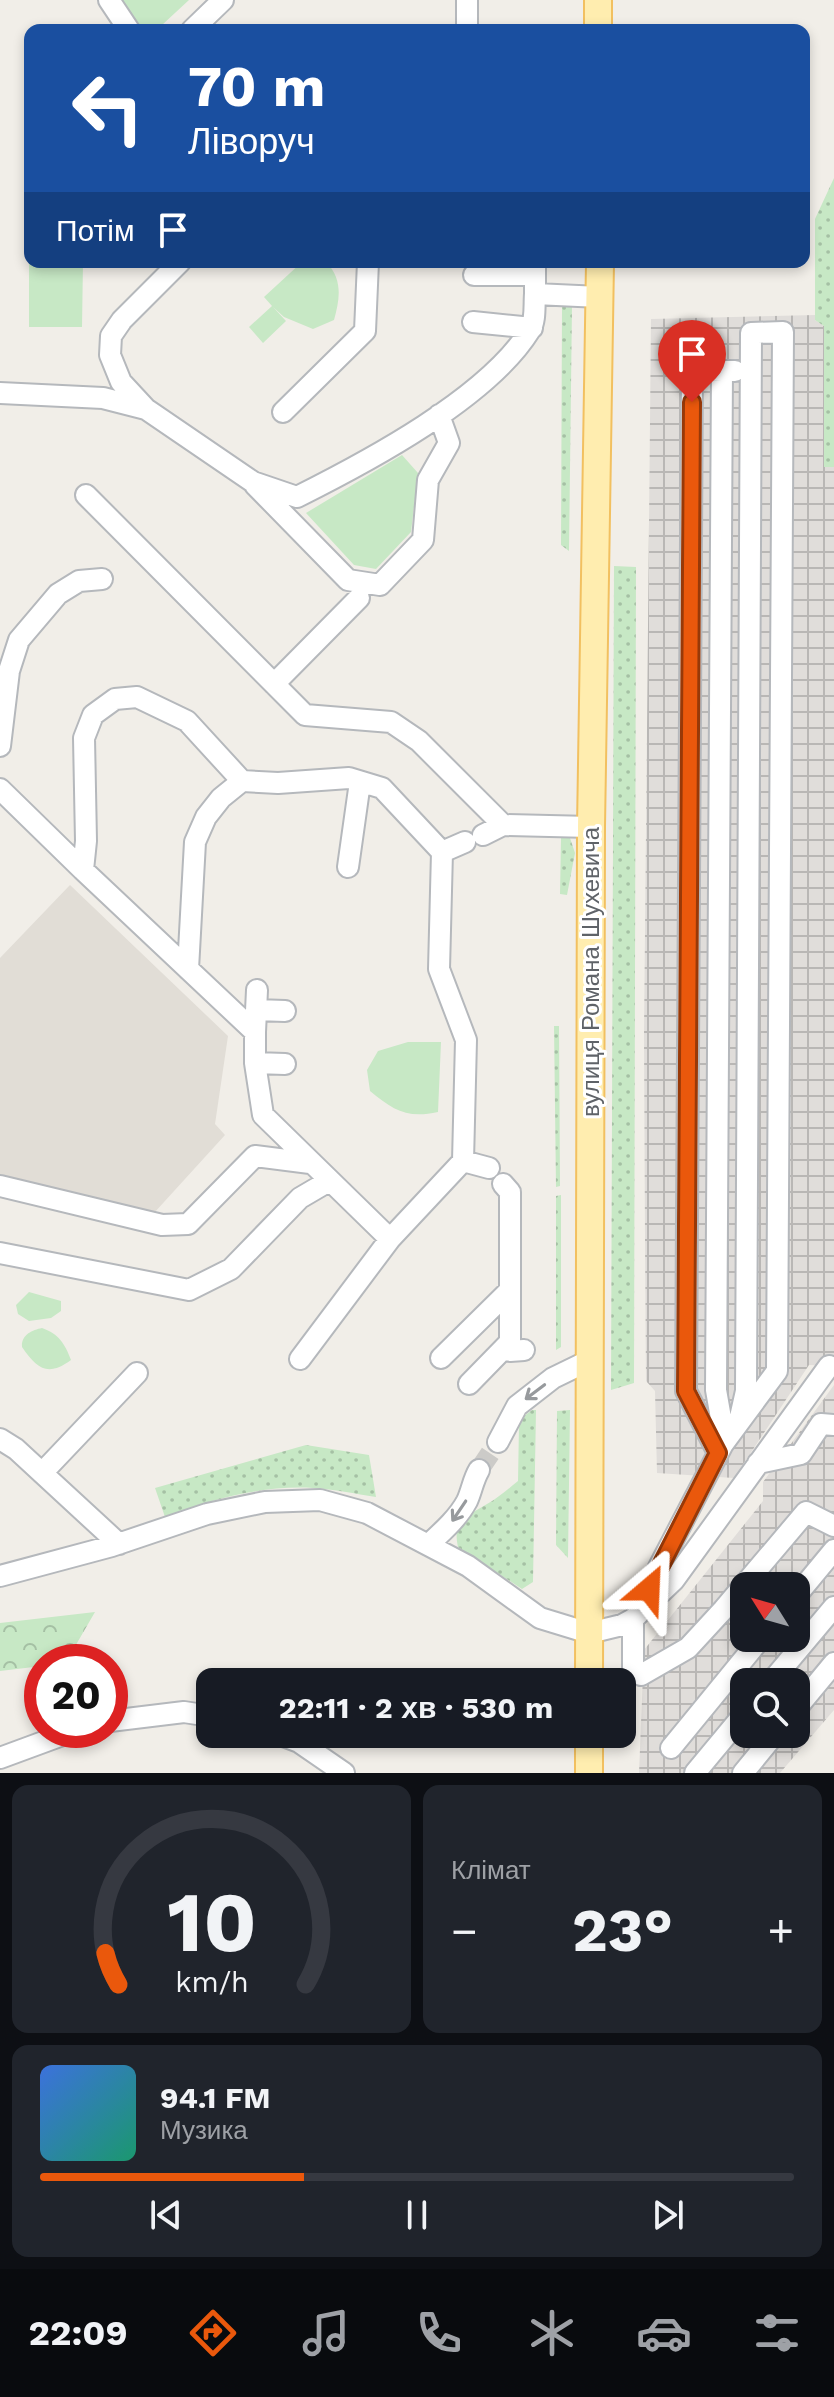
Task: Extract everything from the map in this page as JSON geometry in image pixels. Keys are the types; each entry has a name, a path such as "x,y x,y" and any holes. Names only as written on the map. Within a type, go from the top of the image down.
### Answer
{"main road":[{"path":"598,0 598,24"},
{"name":"вулиця Романа Шухевича","path":"589,1668 591,827 600,268"},
{"path":"589,1748 589,1773"}],"street":[{"path":"109,0 125,24"},
{"path":"198,24 223,0"},
{"path":"467,0 467,24"},
{"path":"174,268 122,320 111,336 110,355 121,382 146,409 253,482 348,580 380,585 423,540 428,480 449,443 439,415"},
{"path":"283,412 365,331 368,268"},
{"path":"474,275 535,277 600,297"},
{"path":"253,482 297,497 346,473 439,415 503,364 532,328 535,277"},
{"path":"473,322 532,328"},
{"path":"739,1422 746,1391 751,333 783,332 777,1371 722,1447 660,1565 636,1616 633,1669 641,1675 688,1648 806,1512 834,1526"},
{"path":"722,1447 686,1391 692,370 750,372"},
{"path":"722,371 716,1390 722,1447"},
{"path":"0,393 103,398 146,409"},
{"path":"86,495 305,715 391,722 419,741 503,825"},
{"path":"0,746 9,671 19,640 58,594 79,581 102,579"},
{"path":"274,684 359,598"},
{"path":"83,870 86,841 84,738 93,715 115,699 137,697 187,721 242,781"},
{"path":"188,969 195,842 206,817 221,798 242,781 278,783 349,778 382,788 442,852 439,969 466,1040 463,1161 390,1239 300,1359"},
{"path":"348,867 360,782"},
{"path":"0,789 255,1032"},
{"path":"442,852 503,825 591,827"},
{"path":"285,1011 257,1000 255,1063 263,1115 304,1157 339,1182 390,1239"},
{"path":"255,1063 285,1064"},
{"path":"304,1157 313,1135"},
{"path":"0,1186 162,1225 188,1224 255,1156 304,1157"},
{"path":"463,1161 489,1168"},
{"path":"0,1253 189,1290 231,1269 300,1198 339,1182"},
{"path":"469,1384 517,1346 510,1290 510,1192 503,1184"},
{"path":"441,1358 510,1290"},
{"path":"498,1442 517,1406 553,1378 590,1360"},
{"path":"0,1576 119,1544 207,1514 265,1502 320,1500 367,1513 468,1566 540,1618 589,1633 622,1625 674,1580 829,1366"},
{"path":"42,1473 137,1373"},
{"path":"758,1463 801,1454 830,1421 834,1407"},
{"path":"0,1439 16,1449 119,1544"},
{"path":"428,1545 451,1523 467,1501 479,1470"},
{"path":"810,1579 834,1550"},
{"path":"783,1668 834,1607"},
{"path":"671,1748 750,1652"},
{"path":"810,1692 834,1663"},
{"path":"128,1719 184,1712 196,1714"},
{"path":"695,1773 730,1731"},
{"path":"0,1758 27,1748"},
{"path":"308,1748 344,1773"},
{"path":"743,1773 764,1748"}],"shaded area":[{"path":"815,315 815,320 824,326 824,466 834,467 834,1366 809,1365 734,1478 657,1473 655,1391 646,1381 645,1238 651,319"},
{"path":"70,885 228,1036 215,1124 225,1135 154,1213 0,1174 0,958"},
{"path":"834,1385 834,1710 810,1738 810,1668 730,1668 730,1748 801,1748 780,1773 639,1773 644,1650 763,1501 763,1482"}],"green space":[{"path":"121,0 189,0 163,24 138,24"},
{"path":"834,178 834,467 824,467 824,326 815,320 815,219"},
{"path":"29,268 83,268 82,327 29,327"},
{"path":"295,268 330,268 338,282 339,297 334,320 313,329 284,317 273,307 286,321 263,343 249,327 272,306 264,297"},
{"path":"562,305 572,305 569,551 561,545"},
{"path":"402,455 418,473 411,532 376,569 354,565 306,513"},
{"path":"614,566 636,567 634,1383 611,1390"},
{"path":"561,838 570,838 575,853 567,895 560,894"},
{"path":"554,1026 559,1026 560,1186 556,1187"},
{"path":"408,1042 441,1042 438,1112 418,1114 401,1111 370,1091 367,1070 378,1051"},
{"path":"561,1195 561,1347 556,1350 556,1196"},
{"path":"29,1292 61,1301 61,1311 51,1318 29,1321 18,1314 16,1305"},
{"path":"42,1328 61,1340 71,1360 49,1369 33,1361 22,1347 23,1339"},
{"path":"532,1410 536,1410 533,1582 522,1589 458,1547 457,1530 462,1520 518,1481 519,1425"},
{"path":"570,1410 568,1558 556,1545 557,1411"},
{"path":"306,1445 369,1455 376,1497 321,1489 275,1489 219,1499 165,1517 155,1488"},
{"path":"95,1612 76,1644 24,1644 24,1668 0,1671 0,1623"}],"tunnel":[{"path":"479,1470 498,1442"}],"route":[{"path":"649,1589 718,1453 686,1391 692,402"}]}
